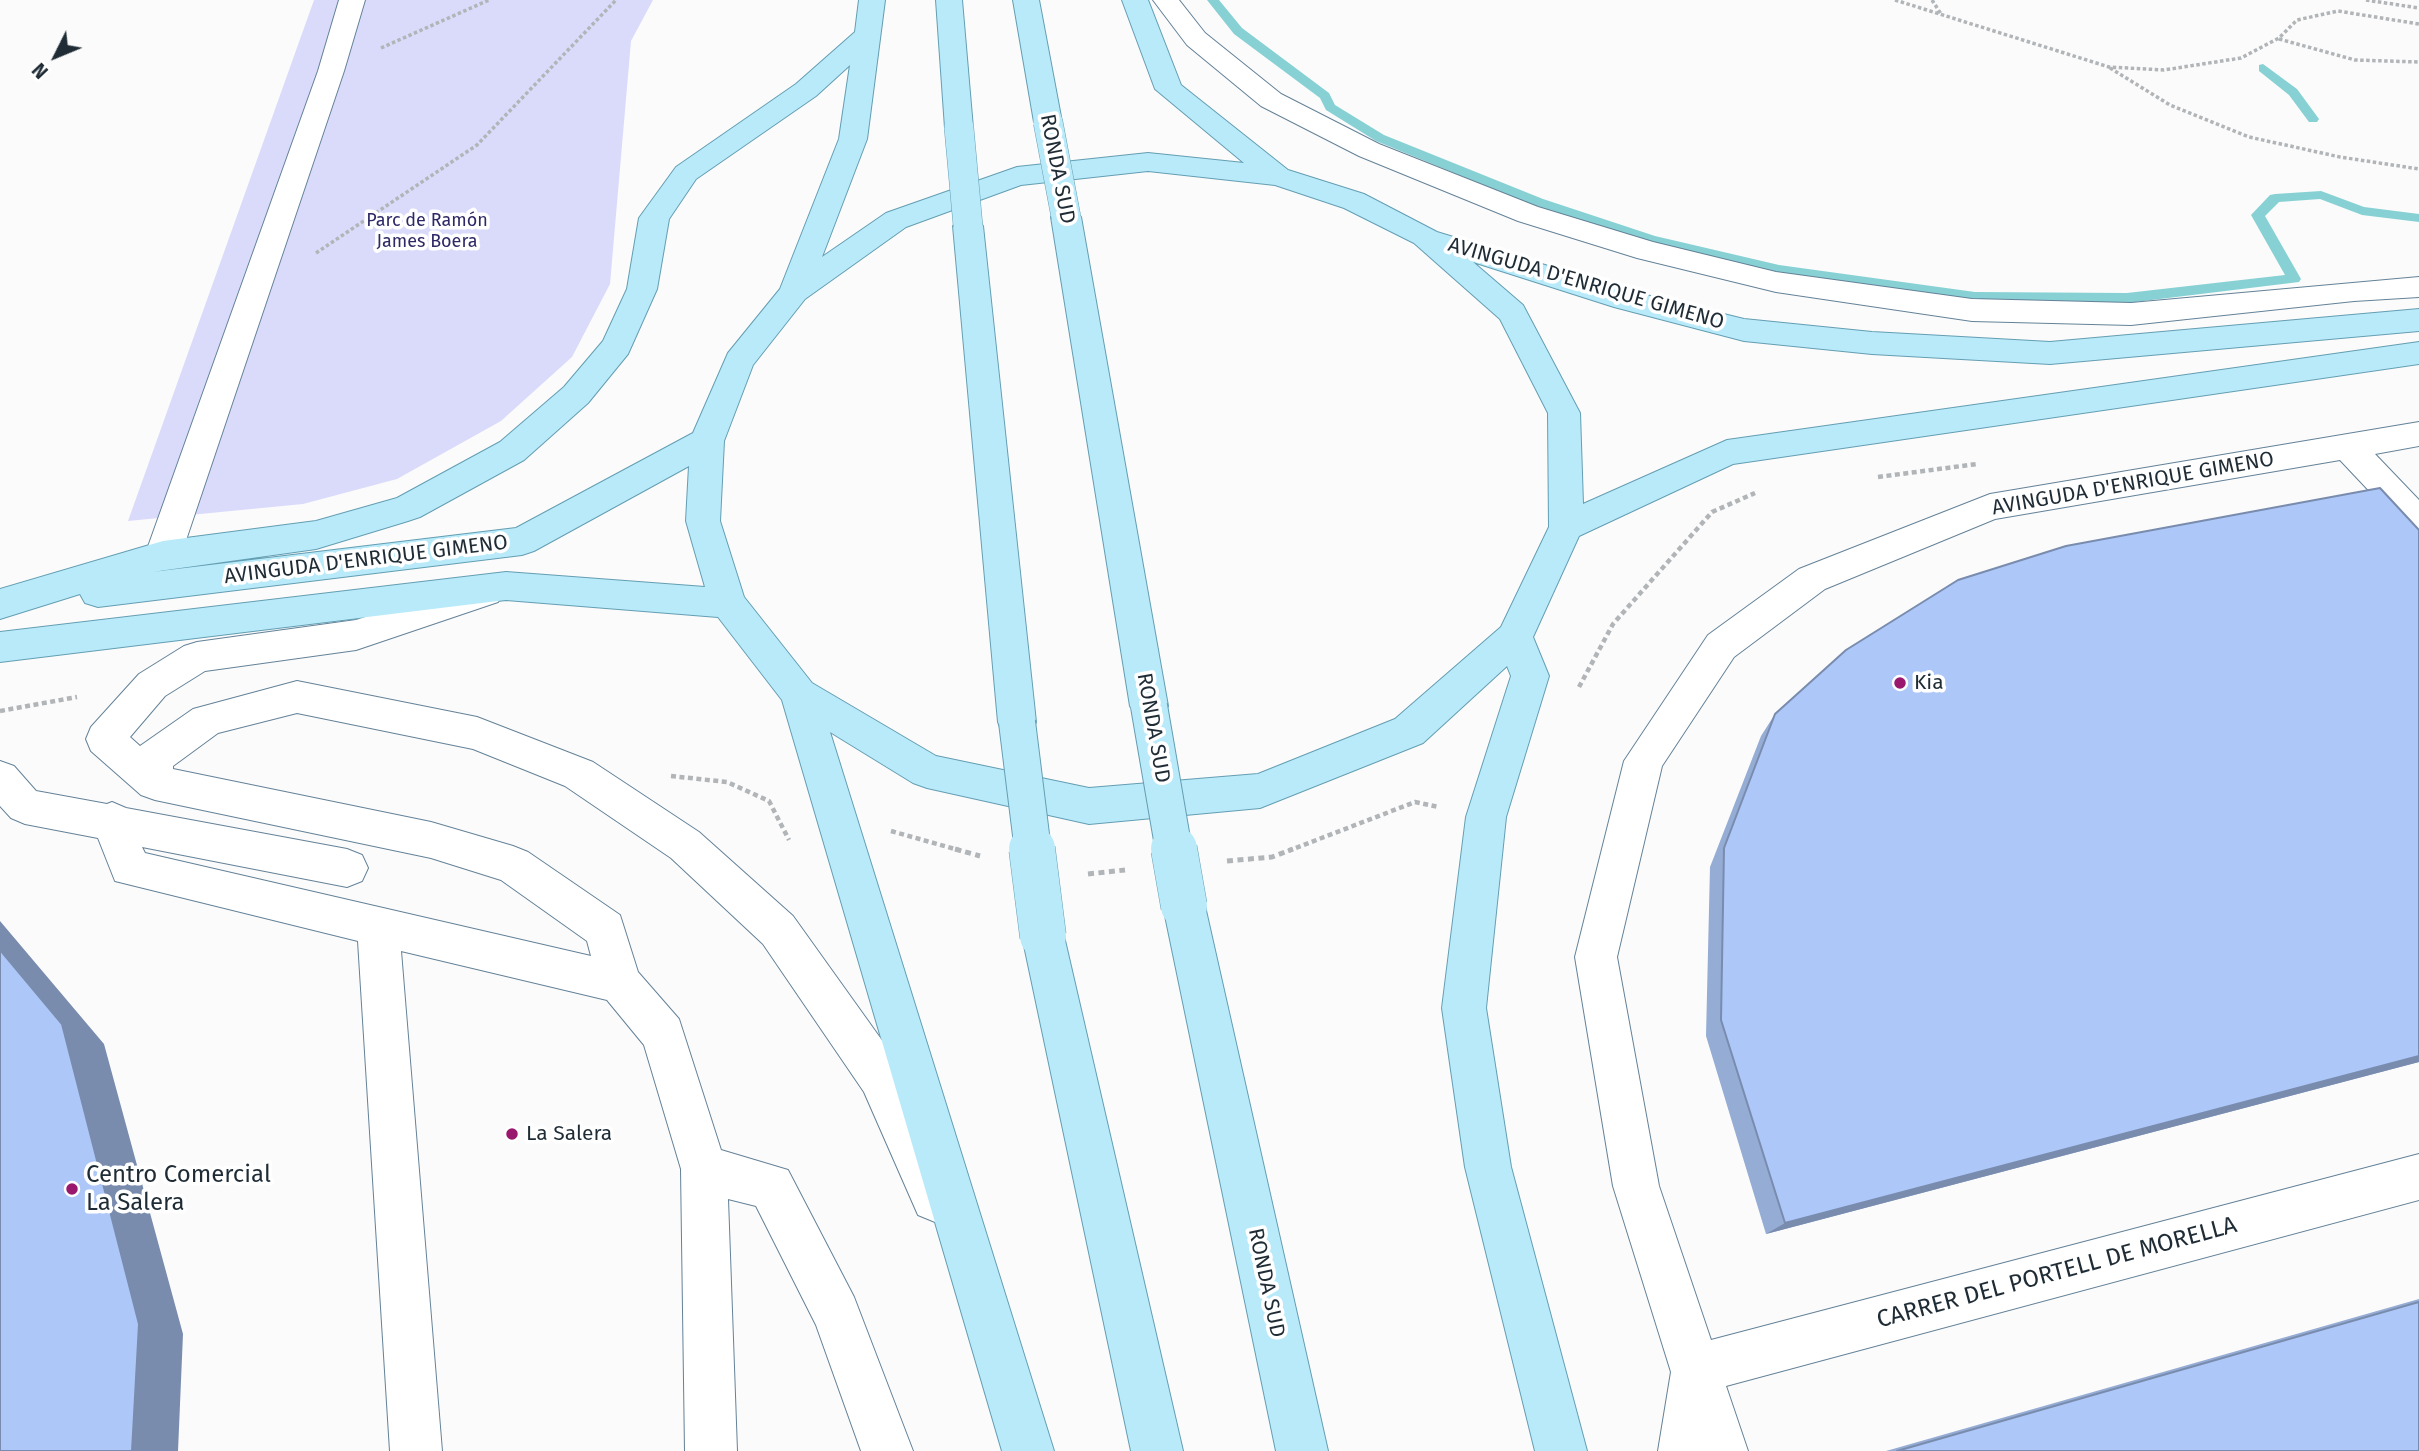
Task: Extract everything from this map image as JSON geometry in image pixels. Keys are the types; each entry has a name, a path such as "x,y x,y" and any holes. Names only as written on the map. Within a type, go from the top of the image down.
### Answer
{"main road":[{"path":"794,292 853,139 872,0"},
{"path":"949,0 968,226 1017,722 1043,936 1157,1451"},
{"name":"RONDA SUD","path":"1026,0 1105,431 1184,906 1302,1451"},
{"path":"1135,0 1169,89 1278,176"},
{"path":"0,605 163,555 316,535 408,508 512,451 576,396 617,346 642,289 654,218 686,173 806,90 866,36"},
{"path":"799,694 927,771 1089,806 1260,791 1409,731 1515,638 1566,527 1564,413 1512,313 1424,236 1354,201 1278,176 1148,162 1017,176 896,220 794,292 739,361 707,441 704,521 728,603 799,694 1028,1451"},
{"name":"AVINGUDA D'ENRIQUE GIMENO","path":"1424,236 1625,300 1744,330 1872,343 2050,353 2419,320"},
{"path":"1566,527 1727,452 2419,353"},
{"name":"AVINGUDA D'ENRIQUE GIMENO","path":"0,605 523,541 707,441"},
{"name":"AVINGUDA D'ENRIQUE GIMENO","path":"0,647 506,586 728,603"},
{"path":"1515,638 1530,676 1486,817 1464,1008 1488,1167 1561,1451"}],"street":[{"path":"163,555 331,71 352,0"},
{"path":"1166,0 1196,39 1272,100 1369,150 1528,214 1648,251 1776,282 1972,310 2131,314 2419,287"},
{"name":"AVINGUDA D'ENRIQUE GIMENO","path":"1722,1451 1636,1186 1596,957 1644,761 1721,646 1812,579 1990,507 2419,434"},
{"path":"2347,446 2419,522"},
{"path":"506,586 356,635 197,657 152,685 105,739 155,783 431,840 513,865 605,929 620,984 663,1034 704,1169 711,1451"},
{"path":"155,783 152,759 207,720 297,697 477,733 579,774 685,845 778,930 880,1076 983,1305"},
{"path":"0,778 25,806 112,820 347,868"},
{"path":"112,820 130,868 620,984"},
{"path":"378,926 416,1451"},
{"path":"704,1169 771,1187 837,1314 887,1451"},
{"name":"CARRER DEL PORTELL DE MORELLA","path":"1695,1369 2419,1177"},
{"path":"1684,1451 1695,1369"}],"path":[{"path":"331,71 489,0"},
{"path":"252,296 477,145 616,0"},
{"path":"1895,0 2109,67 2164,70 2241,58 2279,38 2297,20 2338,11 2419,24"},
{"path":"1932,0 1941,15"},
{"path":"2365,0 2419,8"},
{"path":"2279,38 2355,60 2419,62"},
{"path":"2109,67 2171,106 2249,136 2340,157 2419,169"},
{"path":"1865,478 1988,462"},
{"path":"1576,692 1614,624 1712,512 1756,493"},
{"path":"1219,862 1272,857 1415,802 1486,817"},
{"path":"846,843 875,826 981,856"},
{"path":"1086,874 1126,870"}],"green space":[{"name":"Parc de Ramón James Boera","path":"314,0 653,0 631,41 610,284 572,357 501,421 397,479 303,504 128,521"}],"building":[{"path":"2380,488 2419,530 2419,1056 1785,1223 1721,1020 1724,848 1775,714 1846,650 1958,580 2066,546"},
{"name":"Centro Comercial La Salera","path":"0,950 62,1024 139,1324 132,1451 0,1451"},
{"path":"2419,1302 2419,1451 1897,1451"}],"waterway":[{"path":"1213,0 1238,31 1325,96 1330,107 1380,138 1538,202 1652,240 1779,270 1975,297 2127,298 2294,279 2258,215 2275,198 2321,195 2362,211 2419,218"},
{"path":"2263,68 2293,92 2313,119"}],"place":[{"name":"Kia","path":"1900,683"},
{"name":"La Salera","path":"512,1134"},
{"name":"Centro Comercial La Salera","path":"72,1189"}]}
